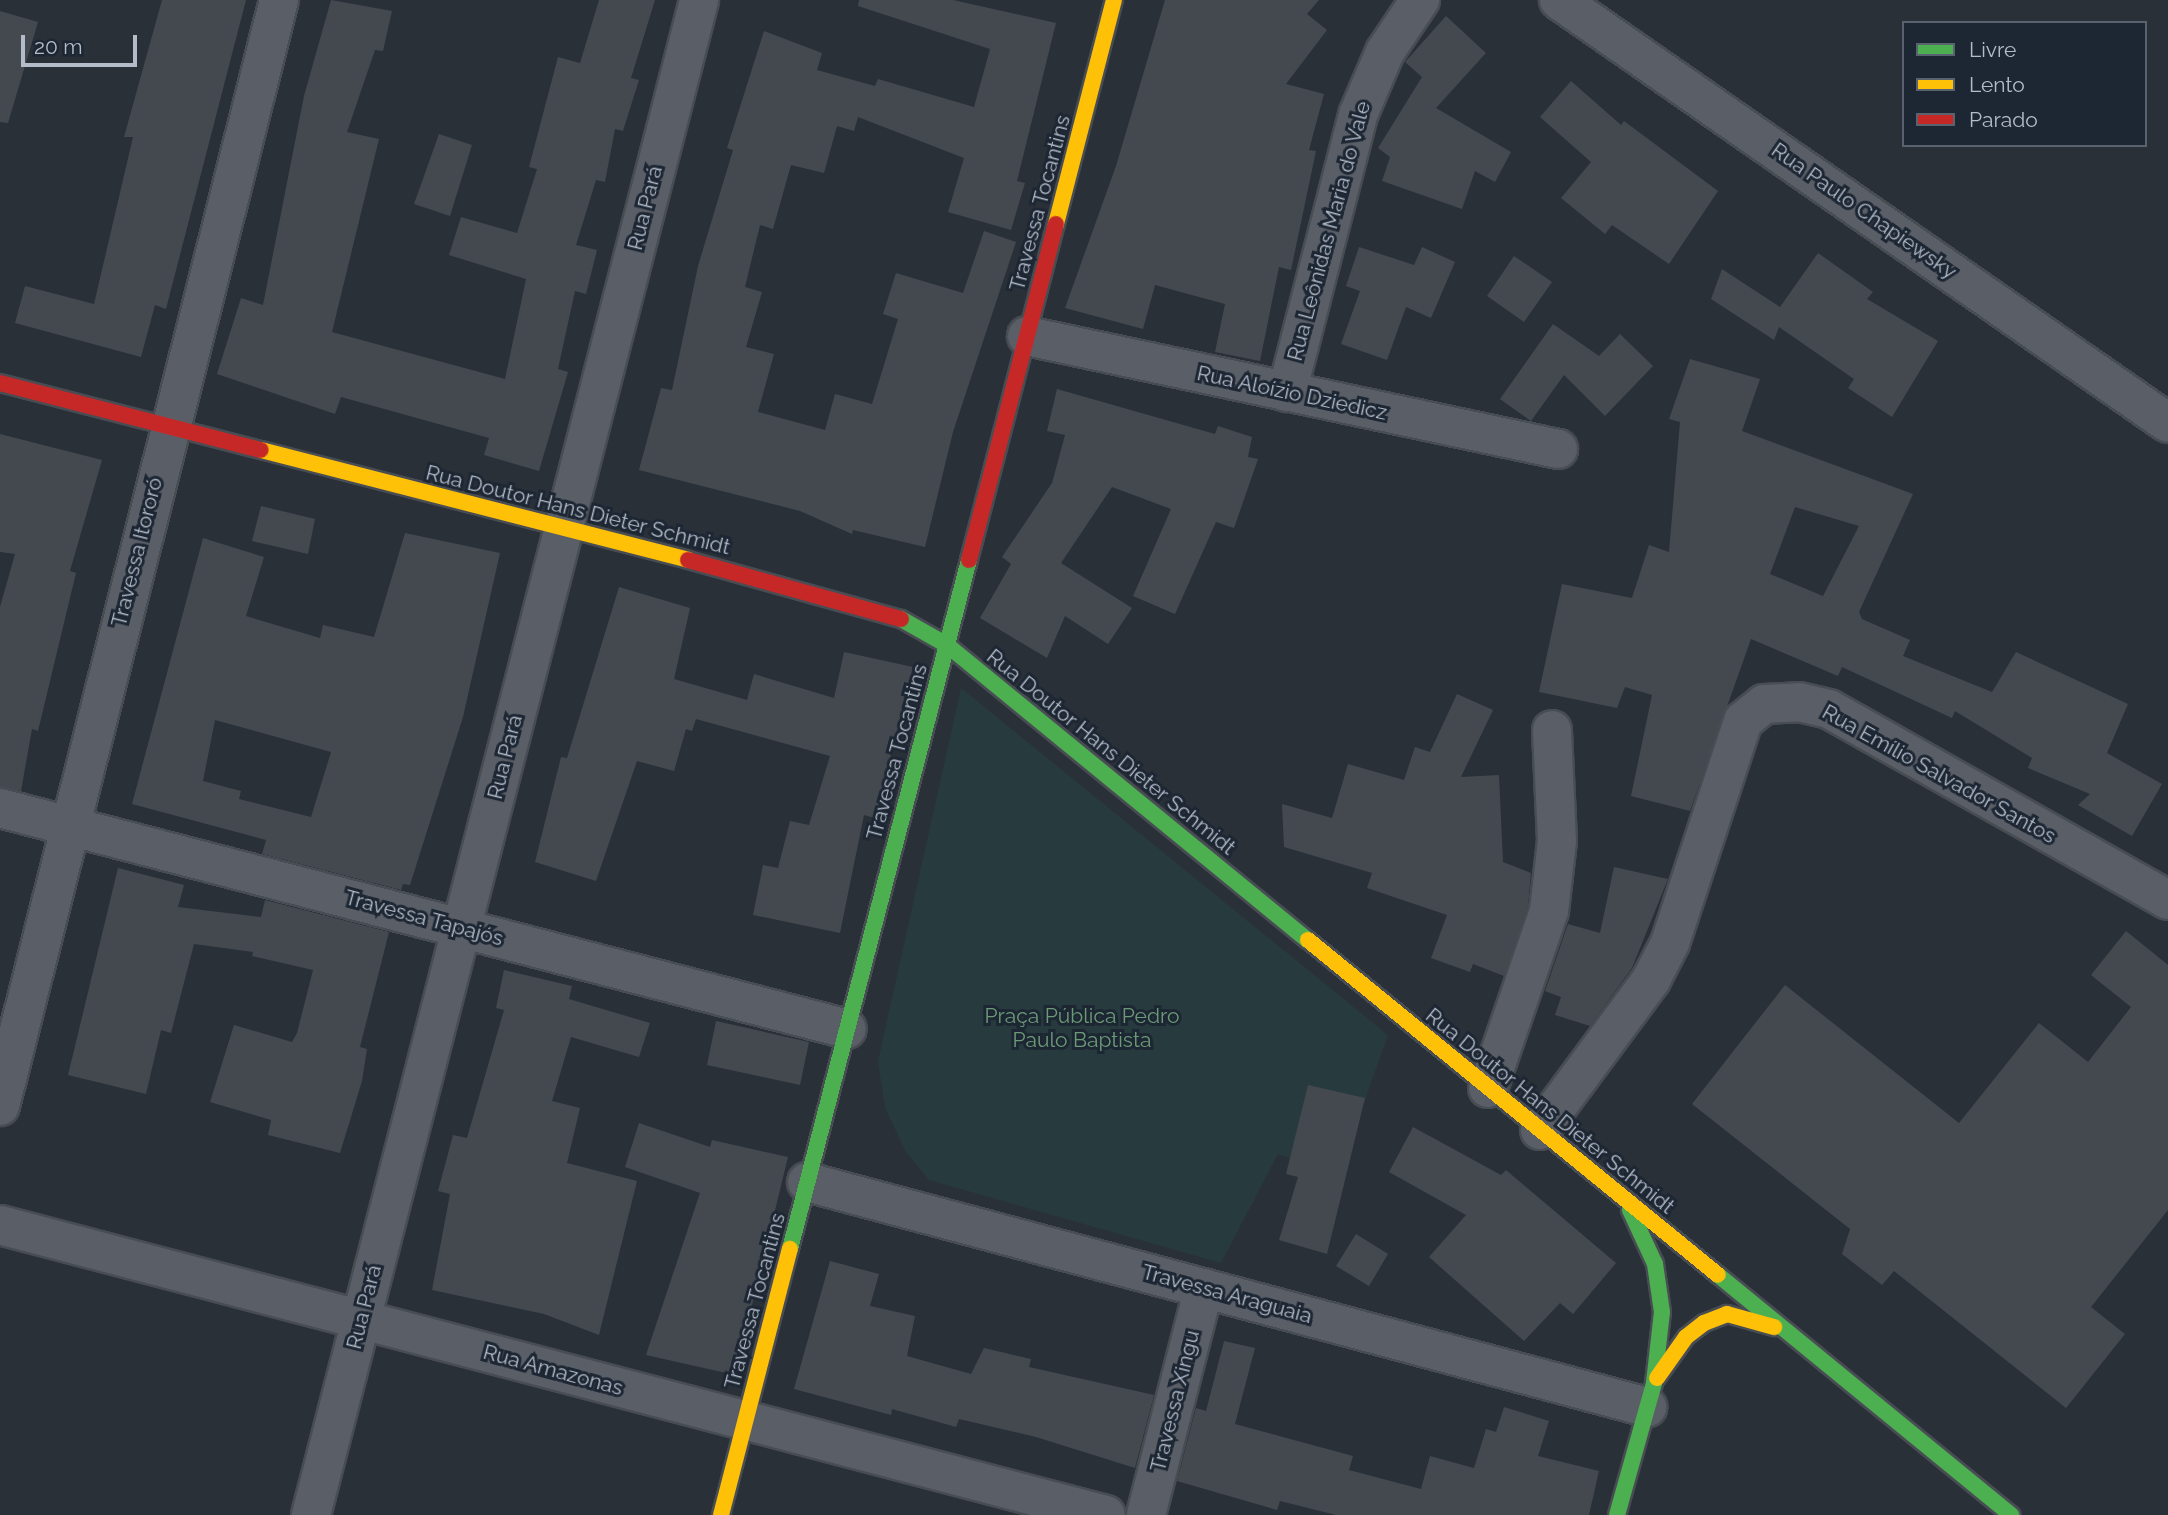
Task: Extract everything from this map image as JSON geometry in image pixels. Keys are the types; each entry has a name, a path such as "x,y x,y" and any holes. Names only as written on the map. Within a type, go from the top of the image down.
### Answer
{"street":[{"name":"Travessa Itororó","path":"0,1106 169,427 279,0"},
{"name":"Rua Pará","path":"311,1515 699,0"},
{"name":"Travessa Tocantins","path":"721,1515 1114,0"},
{"name":"Rua Leônidas Maria do Vale","path":"1287,392 1357,115 1385,52 1420,0"},
{"name":"Rua Paulo Chapiewsky","path":"1559,0 2168,423"},
{"name":"Rua Aloízio Dziedicz","path":"1027,336 1558,449"},
{"name":"Rua Doutor Hans Dieter Schmidt","path":"0,383 858,604 904,620 947,645 2011,1515"},
{"name":"Rua Emílio Salvador Santos","path":"1541,1130 1651,980 1670,943 1742,721 1764,704 1799,702 1829,709 2168,900"},
{"path":"1488,1088 1549,911 1557,841 1552,730"},
{"name":"Travessa Tapajós","path":"0,808 847,1029"},
{"name":"Travessa Araguaia","path":"807,1182 1204,1288 1650,1395"},
{"path":"1616,1515 1650,1395 1662,1312 1656,1264 1625,1200"},
{"name":"Rua Amazonas","path":"0,1225 1106,1515"},
{"name":"Travessa Xingu","path":"1146,1515 1204,1288"},
{"path":"1650,1395 1686,1337 1704,1322 1727,1314 1784,1330"}],"green space":[{"name":"Praça Pública Pedro Paulo Baptista","path":"961,688 1388,1035 1339,1173 1278,1154 1221,1263 929,1180 906,1152 885,1108 878,1061"}],"building":[{"path":"162,0 246,0 166,309 155,305 141,357 15,323 25,286 94,304 133,137 124,137"},
{"path":"331,0 392,11 383,51 375,50 347,132 379,139 332,332 505,379 526,279 449,255 461,217 517,233 537,169 529,167 558,57 580,63 599,0 655,0 631,78 639,80 623,131 615,129 605,182 596,180 576,245 597,250 586,294 575,291 558,369 568,372 539,471 484,455 489,438 341,397 335,414 217,374 241,298 263,305 304,96"},
{"path":"859,0 953,0 1056,23 1017,181 1025,183 1011,230 948,212 964,158 858,117 854,131 837,126 824,173 791,165 773,229 760,225 745,287 762,292 746,347 774,354 758,412 825,430 835,394 872,404 898,319 883,314 896,273 963,293 984,231 1016,242 953,432 925,547 853,530 852,534 800,511 639,470 661,388 672,390 698,266 733,150 727,148 764,31 822,53 817,70 875,86 878,79 974,107 990,49 858,6"},
{"path":"1165,0 1319,0 1307,14 1327,30 1286,84 1324,94 1309,150 1316,151 1291,270 1279,267 1260,361 1215,352 1225,304 1155,285 1143,329 1065,308 1116,166"},
{"path":"0,11 38,22 8,123 0,122"},
{"path":"1446,16 1486,53 1436,108 1511,152 1495,182 1475,171 1462,209 1382,181 1390,157 1378,148 1422,77 1405,62"},
{"path":"1571,81 1621,125 1624,121 1718,191 1669,264 1612,225 1605,234 1561,198 1591,162 1540,117"},
{"path":"439,134 472,145 450,216 414,204"},
{"path":"1359,247 1414,265 1422,247 1455,262 1431,318 1406,307 1387,360 1341,344 1360,291 1346,286"},
{"path":"1818,253 1873,292 1867,299 1938,341 1892,417 1848,388 1854,379 1779,327 1774,340 1711,299 1722,269 1780,307"},
{"path":"1514,256 1552,282 1524,322 1487,296"},
{"path":"1553,324 1599,356 1620,334 1653,366 1605,416 1564,375 1531,421 1500,399"},
{"path":"1690,359 1760,379 1742,431 1913,494 1859,612 1862,619 1910,640 1903,656 1992,692 2016,652 2128,704 2107,753 2162,784 2132,836 2078,805 2090,794 2028,768 2032,758 1955,711 1952,718 1842,667 1838,676 1751,639 1690,811 1631,796 1652,695 1625,687 1617,708 1539,692 1562,584 1632,598 1649,545 1669,552 1680,422 1669,419","holes":["1795,507 1859,526 1823,596 1770,574"]},
{"path":"1057,389 1215,434 1218,426 1252,437 1248,457 1258,459 1234,528 1216,522 1175,614 1133,596 1171,509 1112,487 1061,563 1132,608 1108,644 1065,616 1047,658 980,618 1011,564 1002,557 1052,483 1065,435 1047,431"},
{"path":"0,434 102,460 70,571 76,573 38,731 32,729 21,791 0,787 0,607 15,554 0,552"},
{"path":"261,506 315,519 308,554 252,541"},
{"path":"405,533 500,553 463,717 410,885 403,884 401,890 262,854 266,840 132,804 203,538 264,557 246,616 320,638 323,625 374,637","holes":["215,720 331,752 311,817 239,799 241,791 203,781"]},
{"path":"619,587 690,608 674,679 747,700 754,674 834,698 844,652 913,667 875,818 864,815 840,933 753,915 763,865 778,868 790,821 809,825 830,756 696,719 692,731 686,729 674,771 637,761 596,881 535,862 561,757 567,758"},
{"path":"1457,694 1493,710 1461,777 1499,775 1503,862 1531,873 1528,906 1504,976 1473,964 1470,972 1431,958 1447,915 1367,888 1372,873 1284,847 1282,804 1332,818 1348,764 1404,780 1415,747 1430,752"},
{"path":"1614,867 1668,879 1632,968 1590,1026 1555,1015 1561,997 1545,991 1568,924 1600,933"},
{"path":"118,868 184,885 178,907 261,917 265,900 389,932 360,1047 367,1049 362,1081 340,1153 268,1135 271,1120 210,1102 234,1025 292,1042 297,1033 313,970 252,956 253,952 194,944 171,1033 161,1030 146,1094 68,1075"},
{"path":"2126,931 2168,965 2168,1210 2091,1307 2125,1334 2066,1408 1894,1271 1882,1285 1842,1254 1850,1229 1692,1104 1785,985 1959,1123 2039,1023 2088,1062 2131,1007 2091,975"},
{"path":"504,970 572,986 569,999 650,1023 639,1057 571,1037 552,1101 580,1108 567,1163 637,1181 599,1335 544,1314 432,1290 450,1194 438,1191 453,1135 467,1138 504,1010 496,1008"},
{"path":"716,1021 809,1042 800,1085 707,1065"},
{"path":"1308,1085 1365,1098 1327,1254 1279,1240 1298,1177 1286,1174"},
{"path":"639,1123 710,1147 712,1140 788,1157 735,1375 646,1355 700,1193 625,1167"},
{"path":"1413,1127 1501,1175 1506,1170 1616,1263 1573,1314 1560,1303 1524,1341 1429,1257 1466,1215 1389,1172"},
{"path":"1356,1234 1388,1254 1369,1286 1336,1266"},
{"path":"830,1261 879,1274 870,1306 915,1316 907,1356 971,1374 984,1348 1031,1359 1029,1367 1154,1395 1135,1468 1036,1437 959,1419 956,1427 892,1409 891,1415 794,1389"},
{"path":"1224,1341 1255,1348 1235,1424 1353,1456 1349,1470 1421,1489 1430,1456 1474,1468 1486,1429 1496,1432 1504,1407 1549,1421 1538,1456 1599,1471 1589,1515 1336,1515 1280,1501 1277,1510 1177,1481 1196,1408 1206,1411"}],"traffic: fast":[{"path":"790,1249 969,560"},
{"path":"901,619 947,645 1308,940"},
{"path":"1617,1515 1654,1383 1662,1312 1655,1264 1630,1210"},
{"path":"1718,1275 2011,1515"}],"traffic: slow":[{"path":"1056,224 1114,0"},
{"path":"261,450 688,560"},
{"path":"1308,940 1718,1275"},
{"path":"721,1515 790,1249"},
{"path":"1657,1378 1686,1337 1704,1323 1727,1314 1774,1327"}],"traffic: jam":[{"path":"969,560 1056,224"},
{"path":"0,383 261,450"},
{"path":"688,560 901,619"}]}
